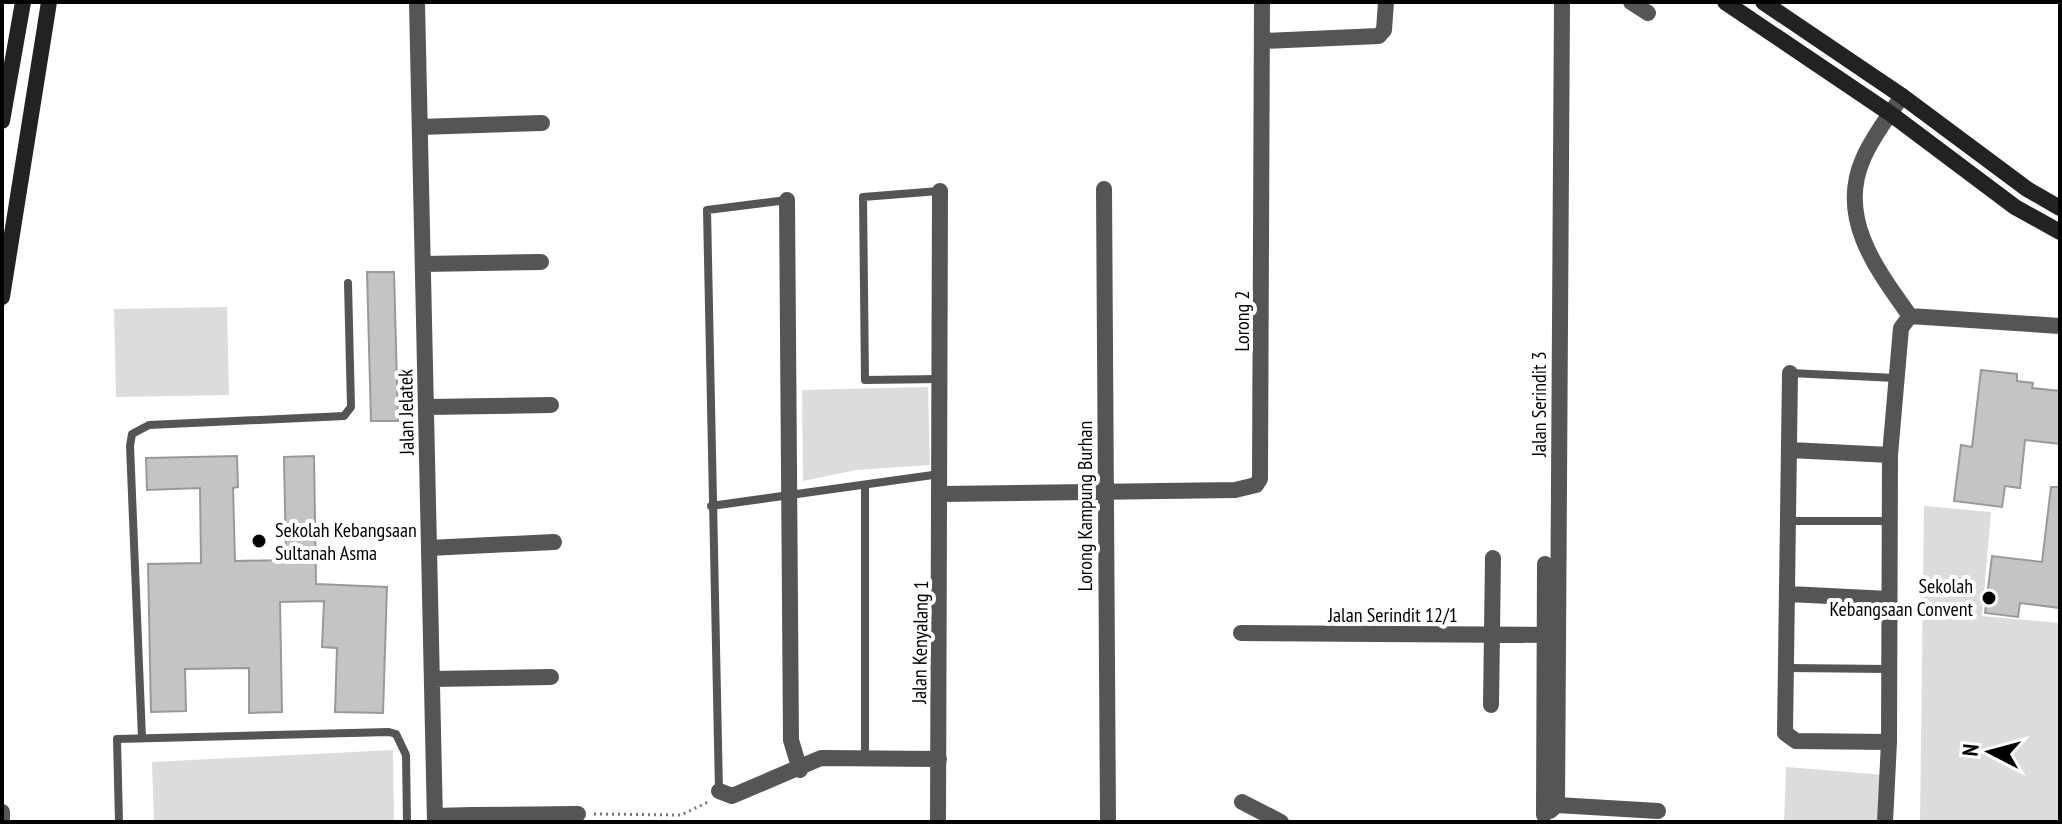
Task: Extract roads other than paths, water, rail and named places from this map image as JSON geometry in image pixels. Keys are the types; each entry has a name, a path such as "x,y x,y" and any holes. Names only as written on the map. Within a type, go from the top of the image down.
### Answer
{"main road":[{"path":"2,121 23,2"},
{"path":"2,297 49,2"},
{"path":"1725,2 1891,114 2015,207 2060,232"},
{"path":"1763,2 1902,96 2027,189 2060,208"}],"street":[{"name":"Jalan Jelatek","path":"417,2 435,819"},
{"name":"Lorong 2","path":"1104,490 1235,490 1256,485 1260,479 1262,2"},
{"path":"1262,41 1379,36 1384,30 1386,2"},
{"name":"Jalan Serindit 3","path":"1548,814 1562,2"},
{"path":"1631,2 1648,13"},
{"path":"1902,96 1863,158 1856,187 1857,217 1870,259 1910,316"},
{"path":"420,127 542,123"},
{"name":"Lorong Kampung Burhan","path":"1104,189 1108,822"},
{"name":"Jalan Kenyalang 1","path":"938,822 942,494 940,191"},
{"path":"787,200 791,740 800,770"},
{"path":"423,264 541,262"},
{"path":"1910,316 2060,326"},
{"path":"1885,822 1890,669 1890,455 1901,328 1910,316"},
{"path":"1790,373 1789,594 1784,727 1790,740 1889,742"},
{"path":"426,407 551,405"},
{"path":"1790,450 1890,455"},
{"path":"942,494 1104,490"},
{"path":"429,548 554,542"},
{"path":"1491,705 1493,558"},
{"path":"1545,564 1548,814 1658,811"},
{"path":"1789,594 1889,599"},
{"name":"Jalan Serindit 12/1","path":"1241,633 1545,635"},
{"path":"432,679 551,677"},
{"path":"719,791 732,796 800,770 821,758 939,759"},
{"path":"1242,802 1281,822"},
{"path":"2,812 2,822"},
{"path":"435,819 570,817"}],"lane":[{"path":"940,191 863,197 863,212 865,380 941,379"},
{"path":"719,791 716,783 707,210 787,200"},
{"path":"142,738 132,434 149,425 344,416 351,402 348,283"},
{"path":"1790,373 1896,378"},
{"path":"711,506 865,486 942,468"},
{"path":"865,486 865,757"},
{"path":"1789,521 1890,521"},
{"path":"1787,668 1890,669"},
{"path":"119,822 117,739 396,734 406,755 407,822"}],"place":[{"name":"Sekolah Kebangsaan Sultanah Asma","path":"259,541"},
{"name":"Sekolah Kebangsaan Convent","path":"1989,598"}]}
